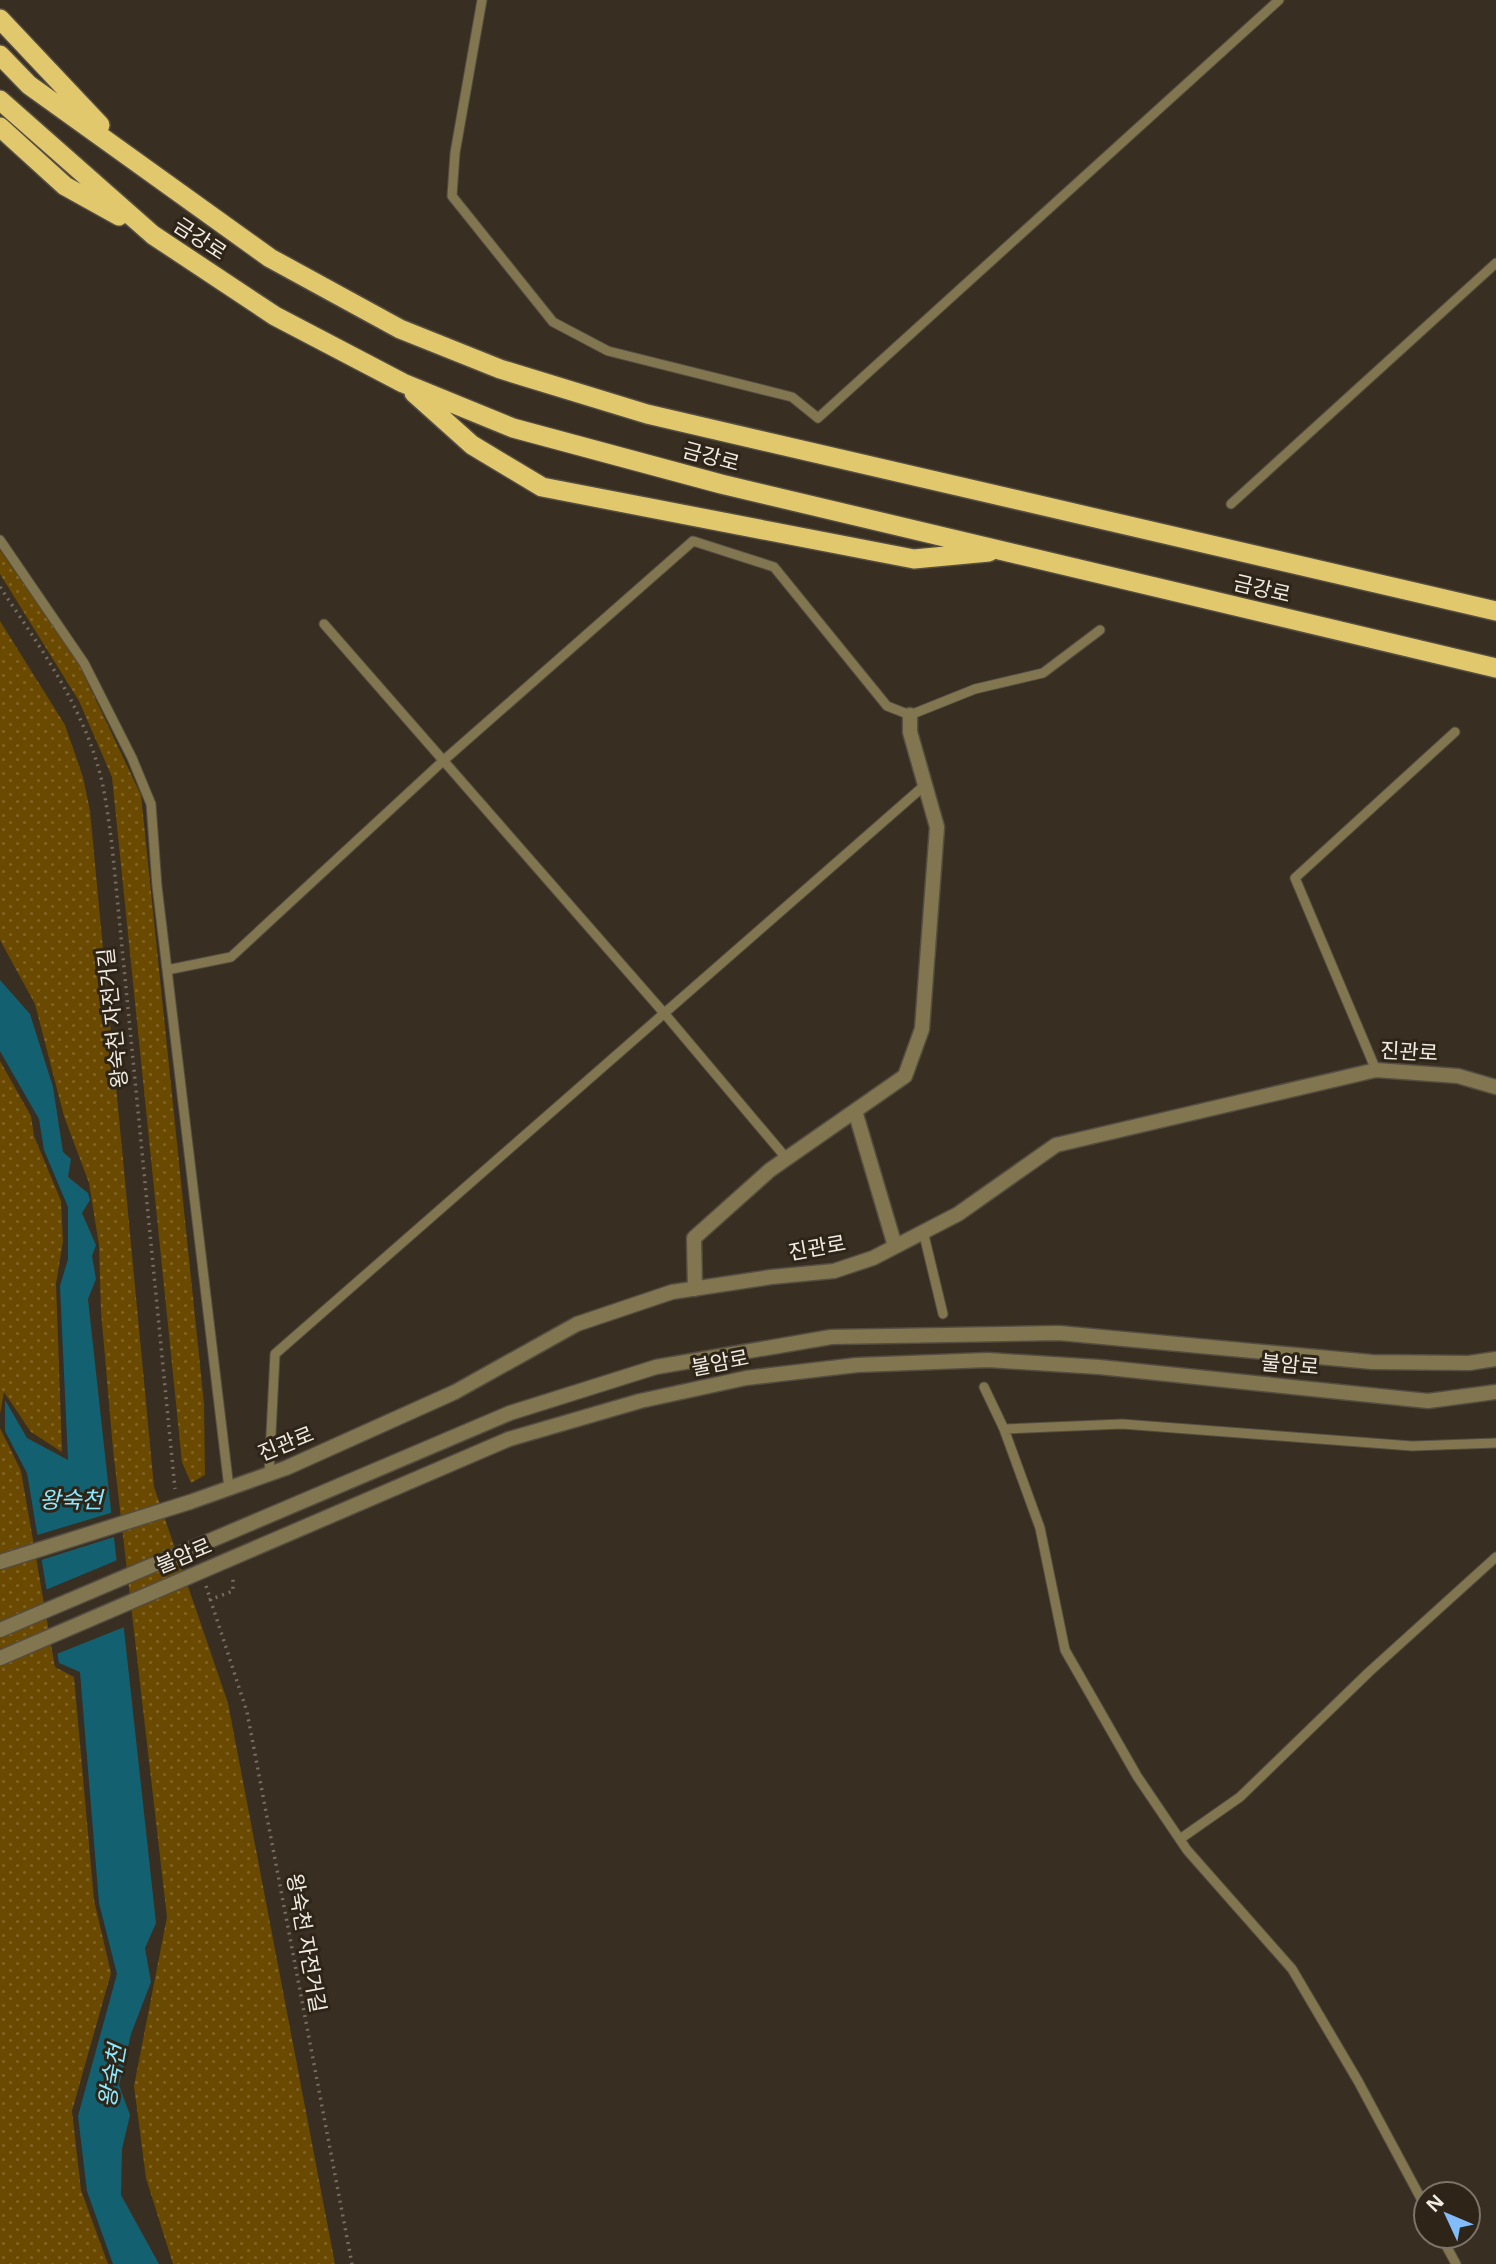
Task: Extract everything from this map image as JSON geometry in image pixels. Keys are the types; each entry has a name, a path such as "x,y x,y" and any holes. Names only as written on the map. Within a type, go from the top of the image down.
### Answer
{"highway":[{"path":"0,19 45,70 147,173"},
{"name":"금강로","path":"0,55 29,85 147,173 270,258 400,329 500,369 647,414 1496,611"},
{"name":"금강로","path":"0,100 153,235 275,316 403,383 513,428 721,484 1006,550 1490,668"},
{"path":"0,127 65,186 153,235"},
{"path":"403,383 472,444 542,487 914,559 1006,550"}],"street":[{"path":"695,1289 694,1238 787,1159 905,1076 922,1029 937,827 910,732 910,715"},
{"name":"진관로","path":"0,1562 269,1474 454,1392 577,1324 672,1292 771,1277 834,1271 895,1246 958,1214 1056,1145 1377,1070 1458,1076 1496,1087"},
{"path":"855,1111 895,1246"},
{"name":"불암로","path":"0,1630 510,1413 656,1367 831,1337 1059,1333 1371,1362 1469,1363 1496,1359"},
{"name":"불암로","path":"0,1658 509,1439 640,1401 746,1378 857,1365 988,1360 1043,1363 1429,1401 1496,1392"}],"lane":[{"path":"482,0 455,153 452,196 477,228 553,322 608,351 792,397 818,418 1279,0"},
{"path":"1231,504 1496,263"},
{"path":"0,540 84,663 151,804 167,970 229,1488"},
{"path":"167,970 231,957 443,761 693,541 774,567 887,706 910,715 975,689 1043,673 1100,630"},
{"path":"324,624 664,1013 787,1159"},
{"path":"1377,1070 1296,878 1455,732"},
{"path":"269,1474 275,1354 925,785"},
{"path":"923,1231 943,1314"},
{"path":"984,1387 1004,1429 1040,1528 1065,1650 1137,1776 1180,1839 1292,1969 1358,2081 1412,2182"},
{"path":"1004,1429 1122,1424 1412,1446 1496,1443"},
{"path":"1180,1839 1240,1797 1369,1672 1496,1557"}],"path":[{"name":"왕숙천 자전거길","path":"0,587 69,698 96,761 107,812 172,1471"},
{"path":"209,1600 233,1591"},
{"name":"왕숙천 자전거길","path":"218,1631 247,1712 352,2264"}],"shaded area":[{"path":"0,550 76,658 141,795 204,1404 205,1475 191,1483 182,1462 112,777 79,701 0,574"},
{"path":"0,621 65,725 83,777 90,811 154,1487 228,1703 335,2264 173,2264 146,2178 134,2086 167,1917 113,1449 101,1311 99,1245 89,1183 64,1116 35,1004 0,940"},
{"path":"0,1061 31,1116 34,1136 61,1201 63,1241 56,1284 62,1452 31,1432 4,1392 0,1414"},
{"path":"0,1428 21,1471 55,1667 74,1677 94,1900 111,1973 72,2111 81,2190 108,2264 0,2264"}],"water":[{"name":"왕숙천","path":"0,980 30,1014 53,1087 63,1152 71,1159 68,1177 88,1193 90,1200 82,1213 96,1245 92,1256 96,1279 88,1299 156,1923 145,1948 151,1982 131,2034 119,2085 130,2115 122,2149 121,2195 159,2264 113,2264 87,2191 78,2116 117,1974 99,1903 80,1672 59,1663 27,1473 5,1431 5,1400 27,1438 68,1460 60,1286 68,1259 68,1207 44,1150 39,1119 0,1051"}],"pier":[{"path":"114,1512 117,1536 38,1561 34,1536"},
{"path":"120,1559 127,1626 54,1655 43,1591"}]}
